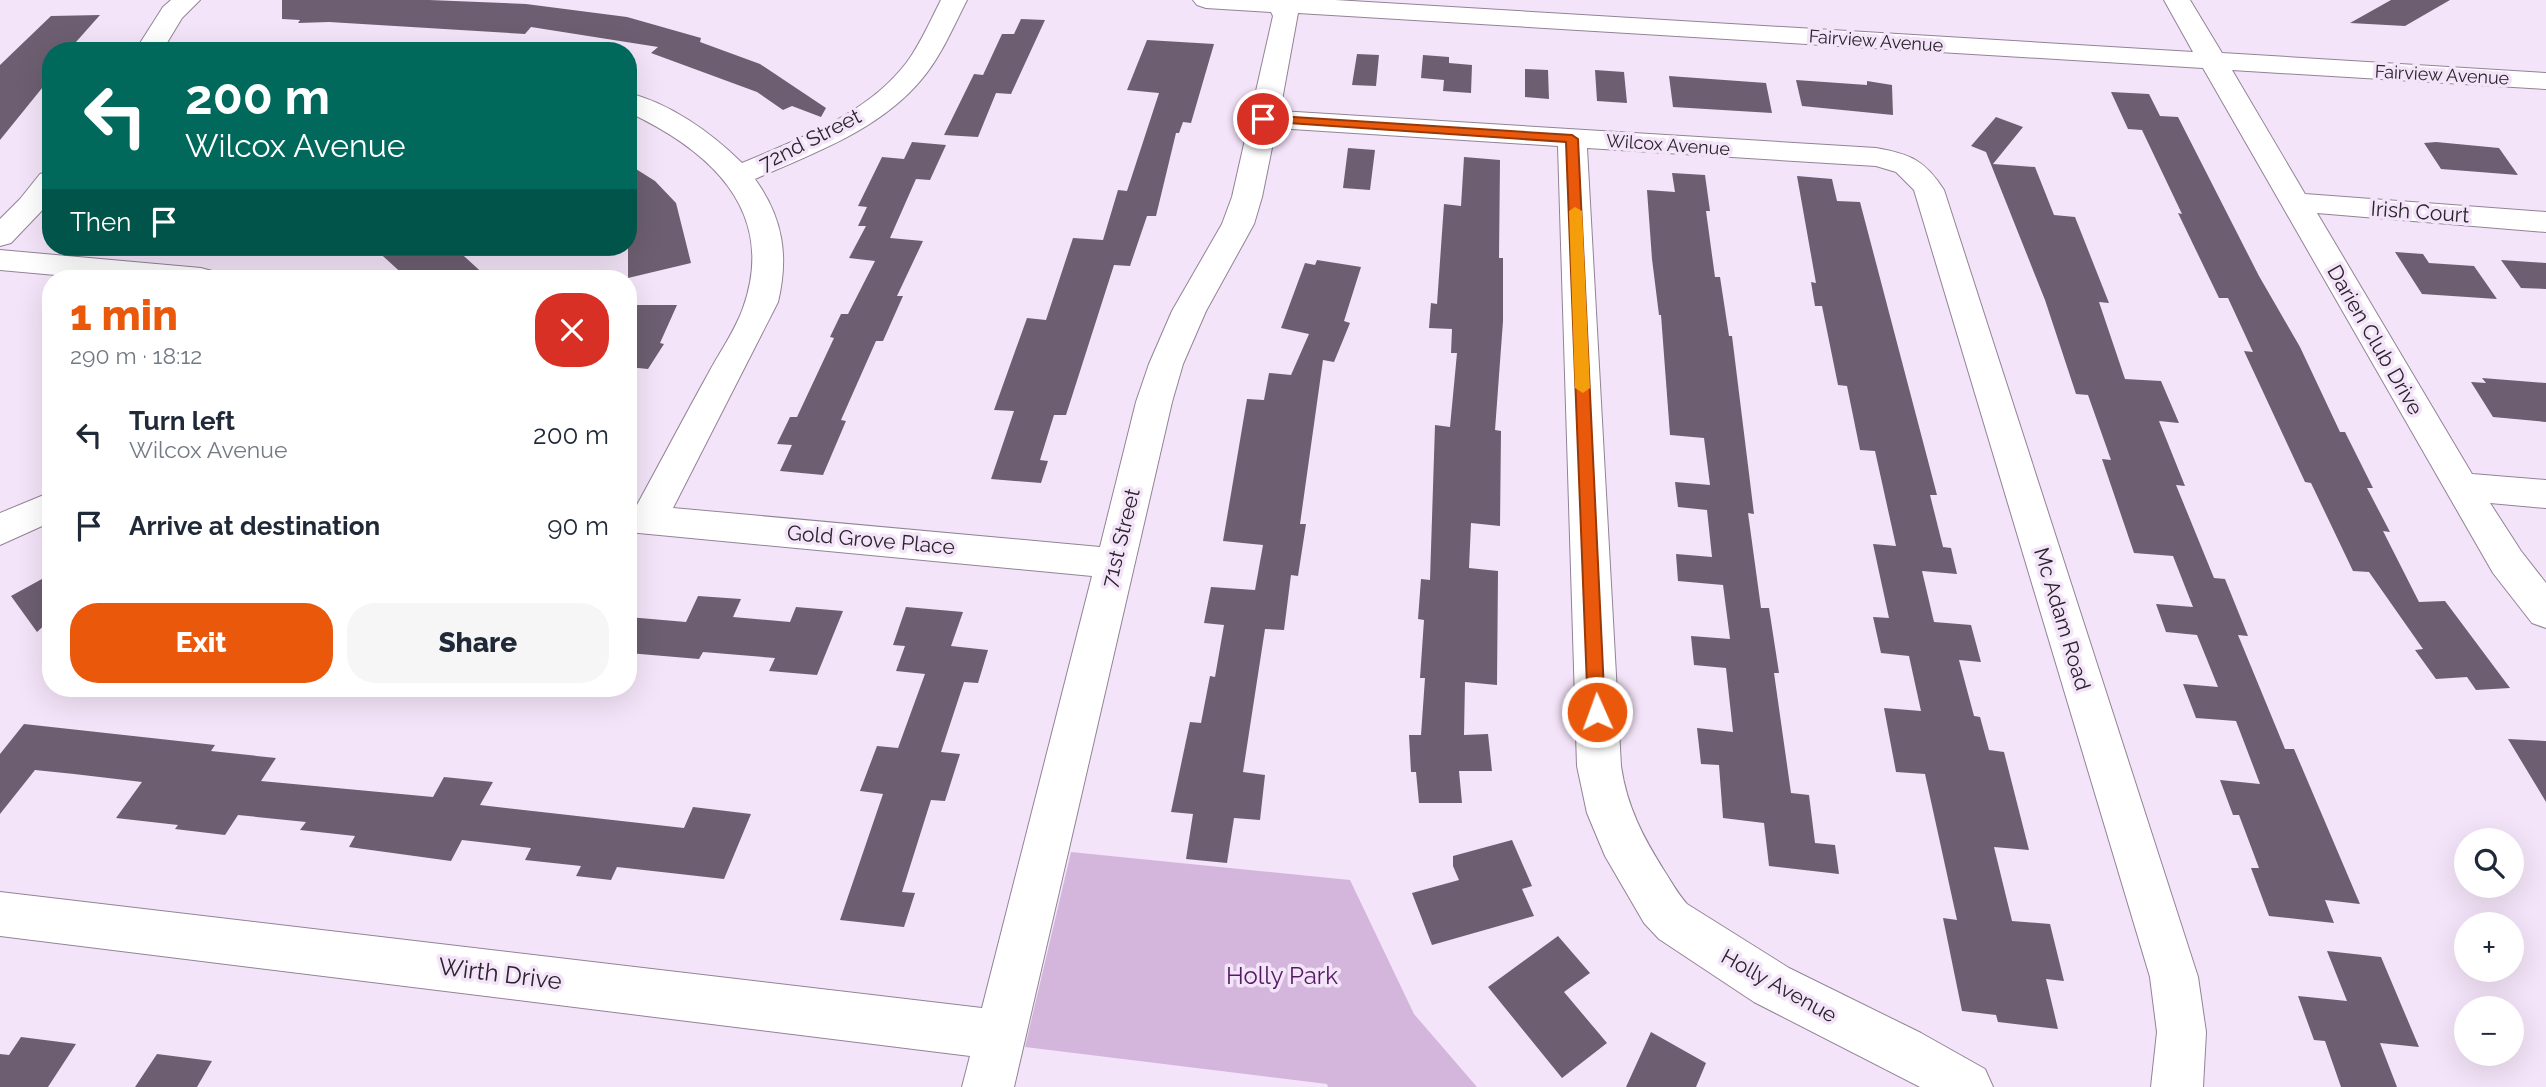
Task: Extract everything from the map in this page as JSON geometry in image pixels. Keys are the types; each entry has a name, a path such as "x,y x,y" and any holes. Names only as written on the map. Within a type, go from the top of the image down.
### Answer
{"street":[{"path":"154,42 172,13 187,0"},
{"name":"72nd Street","path":"638,519 751,327 767,281 768,244 763,221 738,176 833,132 888,96 911,75 923,59 954,0"},
{"name":"Fairview Avenue","path":"1206,0 1281,2 2546,82"},
{"name":"Darien Club Drive","path":"2178,0 2461,487 2507,562 2546,612"},
{"name":"71st Street","path":"988,1087 1166,364 1189,312 1238,224 1247,197 1286,16 1281,2"},
{"path":"637,106 686,133 738,176"},
{"name":"Wilcox Avenue","path":"1263,119 1876,157 1904,162"},
{"name":"Holly Avenue","path":"1572,139 1599,766 1602,792 1612,823 1625,851 1667,916 1767,985 1903,1051 1966,1087"},
{"name":"Mc Adam Road","path":"1904,162 1922,178 1929,190 2174,977 2182,1016 2183,1055 2177,1087"},
{"path":"0,236 42,192"},
{"name":"Irish Court","path":"2295,202 2546,222"},
{"path":"0,260 112,270"},
{"path":"2461,487 2546,494"},
{"path":"0,530 42,510"},
{"name":"Gold Grove Place","path":"638,519 1115,563"},
{"name":"Wirth Drive","path":"0,914 1000,1035"}],"green space":[{"name":"Holly Park","path":"1071,852 1350,880 1414,1014 1477,1087 1328,1087 1327,1084 1025,1047"}],"building":[{"path":"282,0 429,0 526,4 627,17 701,38 700,42 760,64 826,108 821,117 792,106 783,110 757,92 651,53 658,47 637,42 531,27 525,34 329,22 298,23 300,20 282,19"},
{"path":"2391,0 2450,0 2405,26 2350,23"},
{"path":"100,15 76,42 42,42 42,88 0,140 0,65 51,16"},
{"path":"1021,19 1045,20 1011,94 996,93 978,137 944,135 974,74 983,75 1002,34 1014,34"},
{"path":"1147,40 1214,44 1191,123 1183,122 1179,133 1176,133 1156,216 1147,216 1130,266 1114,265 1066,415 1054,415 1040,460 1048,461 1041,483 991,479 1014,411 994,410 1027,318 1046,320 1073,238 1103,240 1118,190 1127,191 1159,93 1127,90"},
{"path":"1357,54 1379,55 1376,86 1352,85"},
{"path":"1423,55 1449,57 1449,63 1472,65 1471,93 1443,91 1444,80 1421,78"},
{"path":"1525,69 1548,70 1549,99 1525,97"},
{"path":"1595,70 1624,72 1627,103 1597,101"},
{"path":"1669,76 1766,83 1772,113 1673,107"},
{"path":"1796,80 1867,85 1867,81 1892,85 1893,115 1802,106"},
{"path":"2111,92 2149,94 2160,116 2178,117 2259,276 2300,347 2340,432 2345,432 2373,488 2367,488 2390,532 2383,531 2419,602 2445,601 2510,688 2476,690 2467,677 2436,679 2415,650 2423,649 2369,572 2353,571 2311,483 2305,482 2244,351 2253,352 2228,298 2219,298 2142,130 2128,129"},
{"path":"1996,117 2023,127 1993,164 2035,167 2054,215 2075,217 2109,303 2099,302 2125,379 2161,381 2179,423 2159,421 2185,486 2176,485 2214,578 2225,579 2248,636 2238,635 2285,749 2294,749 2360,904 2325,900 2334,923 2269,916 2251,868 2259,868 2239,815 2233,815 2220,780 2260,784 2236,721 2196,718 2183,684 2218,687 2197,635 2166,632 2156,604 2193,607 2173,556 2134,553 2102,459 2111,460 2088,395 2076,394 2045,300 1986,152 1971,146"},
{"path":"912,142 946,145 930,180 916,179 890,238 923,241 897,296 903,296 883,341 876,341 841,420 846,421 823,475 780,471 792,445 777,444 790,417 797,417 834,338 830,337 841,314 848,314 875,261 849,258 866,226 858,226 867,207 858,206 882,157 904,159"},
{"path":"2424,143 2499,148 2518,175 2441,169"},
{"path":"1348,148 1375,150 1370,190 1343,188"},
{"path":"1464,157 1500,160 1499,258 1503,258 1503,321 1495,430 1501,431 1500,526 1471,523 1469,568 1498,571 1497,685 1465,682 1464,735 1488,734 1492,771 1459,771 1462,803 1419,803 1416,772 1411,772 1409,735 1421,735 1425,678 1420,678 1424,620 1418,619 1421,579 1430,580 1435,425 1450,427 1457,353 1451,353 1452,329 1429,328 1431,303 1437,304 1444,204 1461,206"},
{"path":"637,170 655,181 676,203 691,263 637,276 637,270 628,270 628,256 637,256"},
{"path":"1672,173 1705,175 1710,211 1706,211 1715,277 1720,277 1729,336 1732,336 1754,514 1748,513 1761,608 1769,608 1779,673 1774,673 1791,793 1809,795 1815,843 1835,845 1839,874 1769,866 1764,823 1723,818 1719,765 1701,764 1697,728 1733,732 1726,668 1694,665 1691,636 1730,639 1723,585 1678,581 1676,554 1712,557 1707,510 1678,507 1675,482 1710,485 1704,438 1670,435 1661,315 1652,259 1647,190 1675,192"},
{"path":"1797,176 1832,179 1837,201 1860,202 1937,495 1930,495 1943,547 1951,548 1957,574 1922,571 1934,622 1971,625 1981,662 1959,660 1974,716 1980,717 1989,750 2004,752 2029,850 1994,847 2012,921 2050,924 2064,981 2046,979 2058,1029 1998,1022 1996,1015 1962,1011 1943,918 1957,920 1925,774 1896,772 1884,708 1921,711 1909,656 1881,653 1873,617 1889,618 1873,544 1896,546 1875,451 1860,450 1847,386 1838,385 1822,306 1815,306 1811,282 1816,283"},
{"path":"2395,252 2423,254 2429,263 2474,266 2497,299 2422,294"},
{"path":"383,256 464,256 479,270 398,270"},
{"path":"1317,260 1361,267 1344,321 1350,323 1334,362 1323,360 1300,524 1306,524 1298,576 1291,575 1284,630 1265,629 1243,772 1265,775 1260,820 1234,818 1227,863 1186,859 1193,814 1171,812 1190,722 1201,723 1210,676 1215,677 1224,625 1204,623 1211,587 1255,590 1263,545 1223,541 1247,399 1264,400 1269,373 1291,375 1309,334 1281,328 1305,263 1315,265"},
{"path":"2501,260 2546,263 2546,289 2521,288"},
{"path":"637,305 677,305 660,343 664,344 648,369 637,368"},
{"path":"2482,378 2546,383 2546,422 2493,417 2471,382 2486,383"},
{"path":"42,579 42,627 37,632 11,596"},
{"path":"698,596 741,599 733,617 790,622 796,607 843,611 817,675 769,671 775,658 703,652 699,659 637,654 637,618 686,622"},
{"path":"906,607 963,612 951,646 988,650 978,683 964,682 941,752 960,754 945,801 931,800 902,892 915,893 904,927 840,920 883,794 860,791 877,746 898,748 925,674 896,671 905,646 893,645"},
{"path":"24,724 215,745 211,751 276,758 261,781 433,797 444,777 493,782 480,805 684,828 693,807 751,814 724,879 617,867 611,880 576,876 581,866 525,860 531,848 462,840 451,861 349,847 355,836 300,830 306,822 238,815 225,835 175,829 178,825 116,818 142,782 74,774 35,770 0,814 0,754"},
{"path":"2508,739 2546,741 2546,802"},
{"path":"1512,840 1532,886 1522,889 1534,916 1432,945 1412,893 1459,880 1453,866 1453,856"},
{"path":"1558,936 1590,973 1564,992 1607,1043 1562,1078 1488,987"},
{"path":"2327,951 2381,957 2419,1047 2380,1043 2397,1087 2341,1087 2325,1041 2314,1040 2298,996 2347,1001"},
{"path":"1651,1032 1706,1063 1696,1087 1626,1087"},
{"path":"21,1037 76,1044 48,1087 0,1087 0,1054 9,1055"},
{"path":"157,1054 212,1061 197,1087 135,1087"}],"slow traffic":[{"path":"1575,211 1583,388"}],"route":[{"path":"1263,119 1572,139 1597,712"}]}
